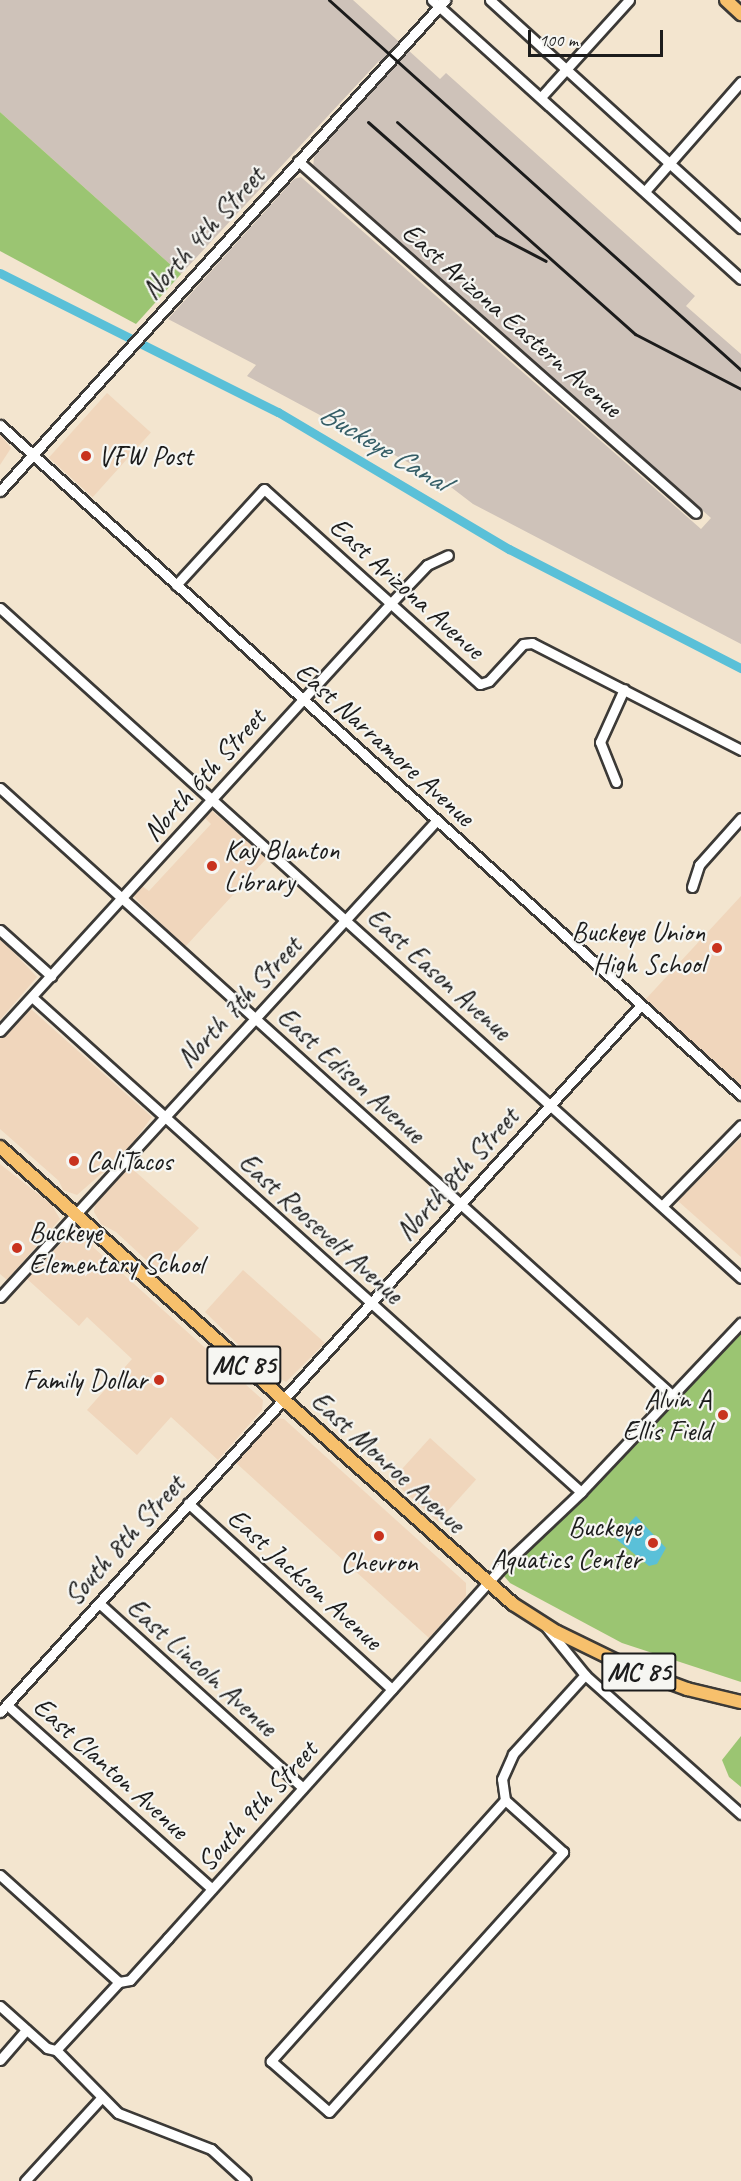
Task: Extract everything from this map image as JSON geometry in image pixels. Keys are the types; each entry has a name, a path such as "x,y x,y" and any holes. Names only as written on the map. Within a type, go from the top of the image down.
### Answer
{"main road":[{"path":"726,0 741,14"},
{"name":"East Monroe Avenue","path":"0,1147 487,1583 543,1624"},
{"name":"MC 85","path":"543,1624 642,1673 741,1702"}],"street":[{"path":"490,0 741,228"},
{"path":"541,97 628,0"},
{"path":"439,2 541,97 646,189 741,279"},
{"name":"North 4th Street","path":"0,491 439,2"},
{"path":"646,189 741,82"},
{"name":"East Arizona Eastern Avenue","path":"298,161 696,513"},
{"name":"East Narramore Avenue","path":"0,425 741,1095"},
{"name":"East Arizona Avenue","path":"176,585 264,489 483,685 528,642 624,688 741,750"},
{"name":"North 6th Street","path":"0,1031 391,603 427,565 448,555"},
{"name":"East Eason Avenue","path":"0,608 741,1278"},
{"path":"616,782 600,742 624,688"},
{"name":"East Edison Avenue","path":"0,788 672,1395"},
{"path":"692,887 699,865 741,818"},
{"name":"North 7th Street","path":"0,1297 436,821"},
{"path":"0,930 51,976"},
{"name":"East Roosevelt Avenue","path":"32,997 581,1492"},
{"name":"North 8th Street","path":"281,1399 641,1005"},
{"path":"662,1206 741,1125"},
{"name":"South 9th Street","path":"56,2050 119,1982 130,1980 487,1583 581,1492 741,1323"},
{"name":"South 8th Street","path":"0,1712 281,1399"},
{"name":"East Jackson Avenue","path":"188,1503 392,1689"},
{"name":"East Lincoln Avenue","path":"99,1603 303,1788"},
{"name":"East Monroe Avenue","path":"543,1624 585,1675 741,1814"},
{"path":"505,1800 271,2061 329,2112 563,1852 505,1800 502,1779 513,1754 585,1675"},
{"name":"East Clanton Avenue","path":"7,1705 212,1889"},
{"path":"0,1875 119,1982"},
{"path":"0,2006 47,2048 56,2050 101,2098 135,2122 211,2150 246,2181"},
{"path":"0,2060 26,2030"},
{"path":"25,2181 101,2098"}],"shaded area":[{"path":"0,0 353,0 440,79 446,73 695,296 686,306 741,354 741,644 473,504 443,481 247,376 256,365 168,319 294,179 301,177 701,529 711,518 313,168 314,157 390,71 379,61 181,274 0,112"},
{"path":"107,393 151,432 93,497 49,458"},
{"path":"0,434 11,448 0,465"},
{"path":"212,811 267,858 185,947 133,896 142,886 149,891 211,824 204,817"},
{"name":"Buckeye Union High School","path":"741,896 741,1089 644,1001"},
{"path":"0,938 37,977 0,1020"},
{"path":"31,1009 152,1117 125,1153 77,1195 63,1190 59,1181 0,1129 0,1039"},
{"path":"741,1138 741,1257 678,1201"},
{"name":"Buckeye Elementary School","path":"0,1164 51,1204 60,1219 7,1280 0,1274"},
{"path":"129,1166 199,1228 158,1271 116,1232 101,1224 94,1212 95,1203"},
{"path":"73,1232 91,1239 93,1247 263,1400 262,1410 218,1460 171,1417 137,1455 87,1410 132,1359 87,1317 79,1326 26,1278"},
{"path":"243,1270 325,1343 286,1382 261,1367 205,1312"},
{"path":"275,1418 284,1419 466,1583 466,1596 429,1638 235,1462"},
{"path":"430,1438 476,1479 438,1522 392,1480"}],"green space":[{"path":"0,112 181,274 136,324 0,251"},
{"path":"741,1333 741,1682 622,1643 510,1583 504,1576"},
{"path":"741,1736 741,1787 729,1777 722,1760"}],"water":[{"path":"636,1516 666,1548 657,1564 649,1566 615,1538"}],"waterway":[{"name":"Buckeye Canal","path":"0,273 278,412 509,549 741,668"}],"railway":[{"path":"329,0 741,370"},
{"path":"368,122 496,235 546,261"},
{"path":"397,122 635,334 741,389"}],"place":[{"name":"VFW Post","path":"86,456"},
{"name":"Kay Blanton Library","path":"212,866"},
{"name":"Buckeye Union High School","path":"717,948"},
{"name":"CaliTacos","path":"74,1161"},
{"name":"Buckeye Elementary School","path":"17,1248"},
{"name":"Family Dollar","path":"159,1380"},
{"name":"Alvin A Ellis Field","path":"723,1415"},
{"name":"Chevron","path":"379,1536"},
{"name":"Buckeye Aquatics Center","path":"653,1543"}]}
